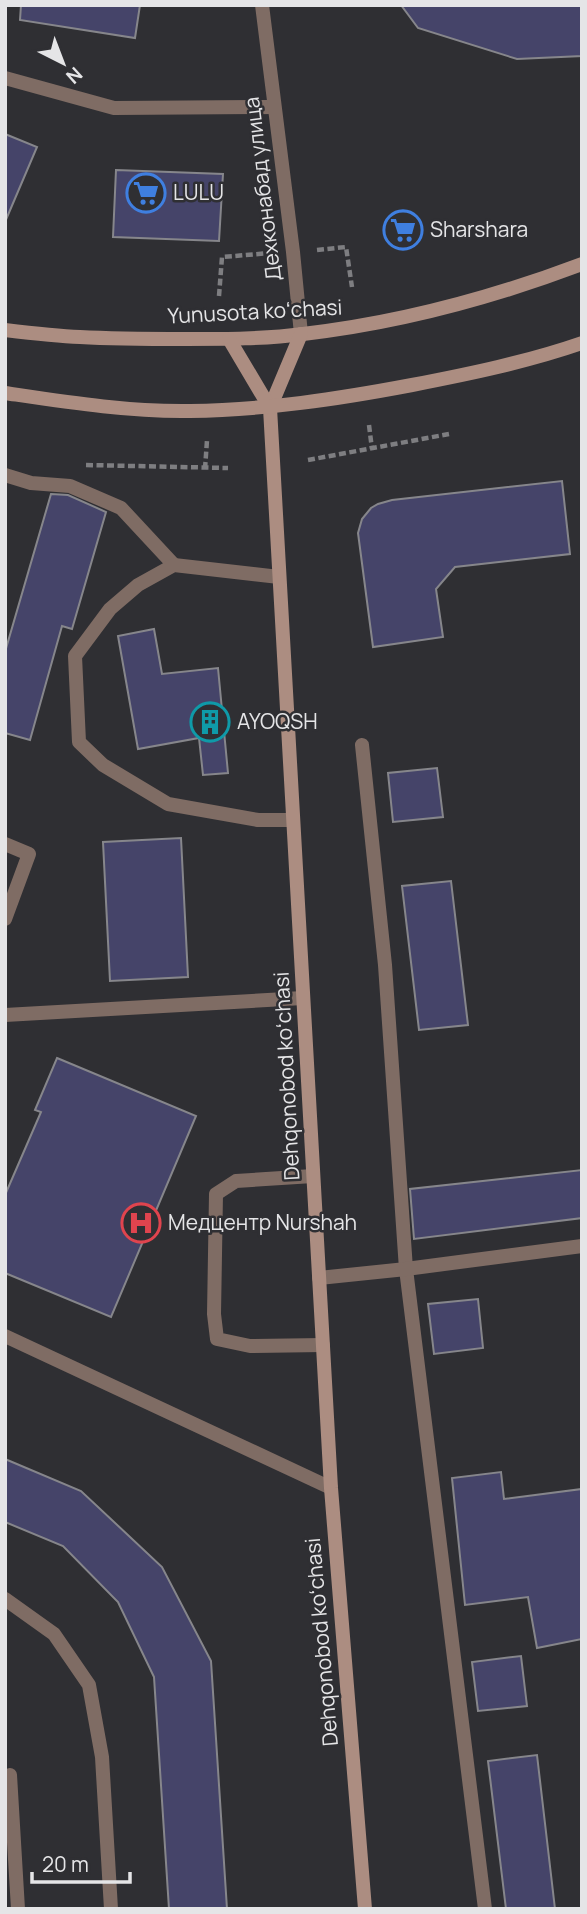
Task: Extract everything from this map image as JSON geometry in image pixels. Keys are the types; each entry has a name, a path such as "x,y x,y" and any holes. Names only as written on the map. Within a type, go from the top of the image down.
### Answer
{"main road":[{"name":"Yunusota koʻchasi","path":"5,330 80,337 229,339 301,334 357,327 465,303 582,264"},
{"name":"Дехконабад улица","path":"270,408 301,334"},
{"path":"229,339 270,408"},
{"path":"5,393 71,403 162,410 270,408 436,380 582,343"},
{"name":"Dehqonobod koʻchasi","path":"270,408 331,1488 365,1909"}],"street":[{"name":"Дехконабад улица","path":"262,5 301,334"},
{"path":"5,78 114,108 274,107"},
{"path":"5,475 31,483 70,486 121,508 174,565"},
{"path":"279,577 174,565 138,585 110,609 75,656 79,742 103,765 168,804 258,821 293,820"},
{"path":"362,745 385,965 406,1269 485,1909"},
{"path":"5,844 29,854 5,919"},
{"path":"5,1015 303,998"},
{"path":"313,1176 236,1181 216,1194 214,1314 216,1339 250,1346 323,1345"},
{"path":"319,1278 582,1246"},
{"path":"5,1336 331,1488"},
{"path":"5,1599 54,1634 89,1685 102,1757 111,1909"},
{"path":"10,1775 18,1909"}],"path":[{"path":"346,247 352,287"},
{"path":"219,296 222,257"},
{"path":"369,425 372,449"},
{"path":"308,460 449,434"},
{"path":"205,469 207,440"},
{"path":"74,465 228,468"}],"building":[{"path":"21,5 140,5 135,38 20,20"},
{"path":"401,5 582,5 582,56 517,59 418,28"},
{"path":"5,134 37,147 5,222"},
{"path":"116,170 223,174 219,241 113,237"},
{"path":"562,481 570,554 455,567 436,589 443,637 373,647 358,533 362,519 371,508 392,500"},
{"path":"51,494 68,495 106,512 72,629 62,626 30,740 5,733 5,652"},
{"path":"154,629 162,674 218,668 228,773 203,775 199,738 138,749 118,636"},
{"path":"437,768 443,817 393,822 388,773"},
{"path":"181,838 188,977 110,981 103,842"},
{"path":"451,881 468,1025 419,1030 402,886"},
{"path":"57,1058 196,1116 111,1317 5,1273 5,1195 41,1112 35,1110"},
{"path":"582,1170 582,1218 414,1239 410,1189"},
{"path":"478,1299 483,1348 434,1354 428,1304"},
{"path":"5,1459 81,1491 162,1567 211,1661 227,1909 169,1909 154,1677 118,1602 63,1546 5,1522"},
{"path":"501,1472 504,1499 582,1489 582,1639 537,1648 528,1597 465,1605 452,1478"},
{"path":"521,1656 527,1706 478,1711 472,1662"},
{"path":"537,1755 555,1909 506,1909 488,1761"}],"place":[{"name":"LULU","path":"146,193"},
{"name":"Sharshara","path":"403,230"},
{"name":"AYOQSH","path":"210,722"},
{"name":"Медцентр Nurshah","path":"141,1223"}]}
